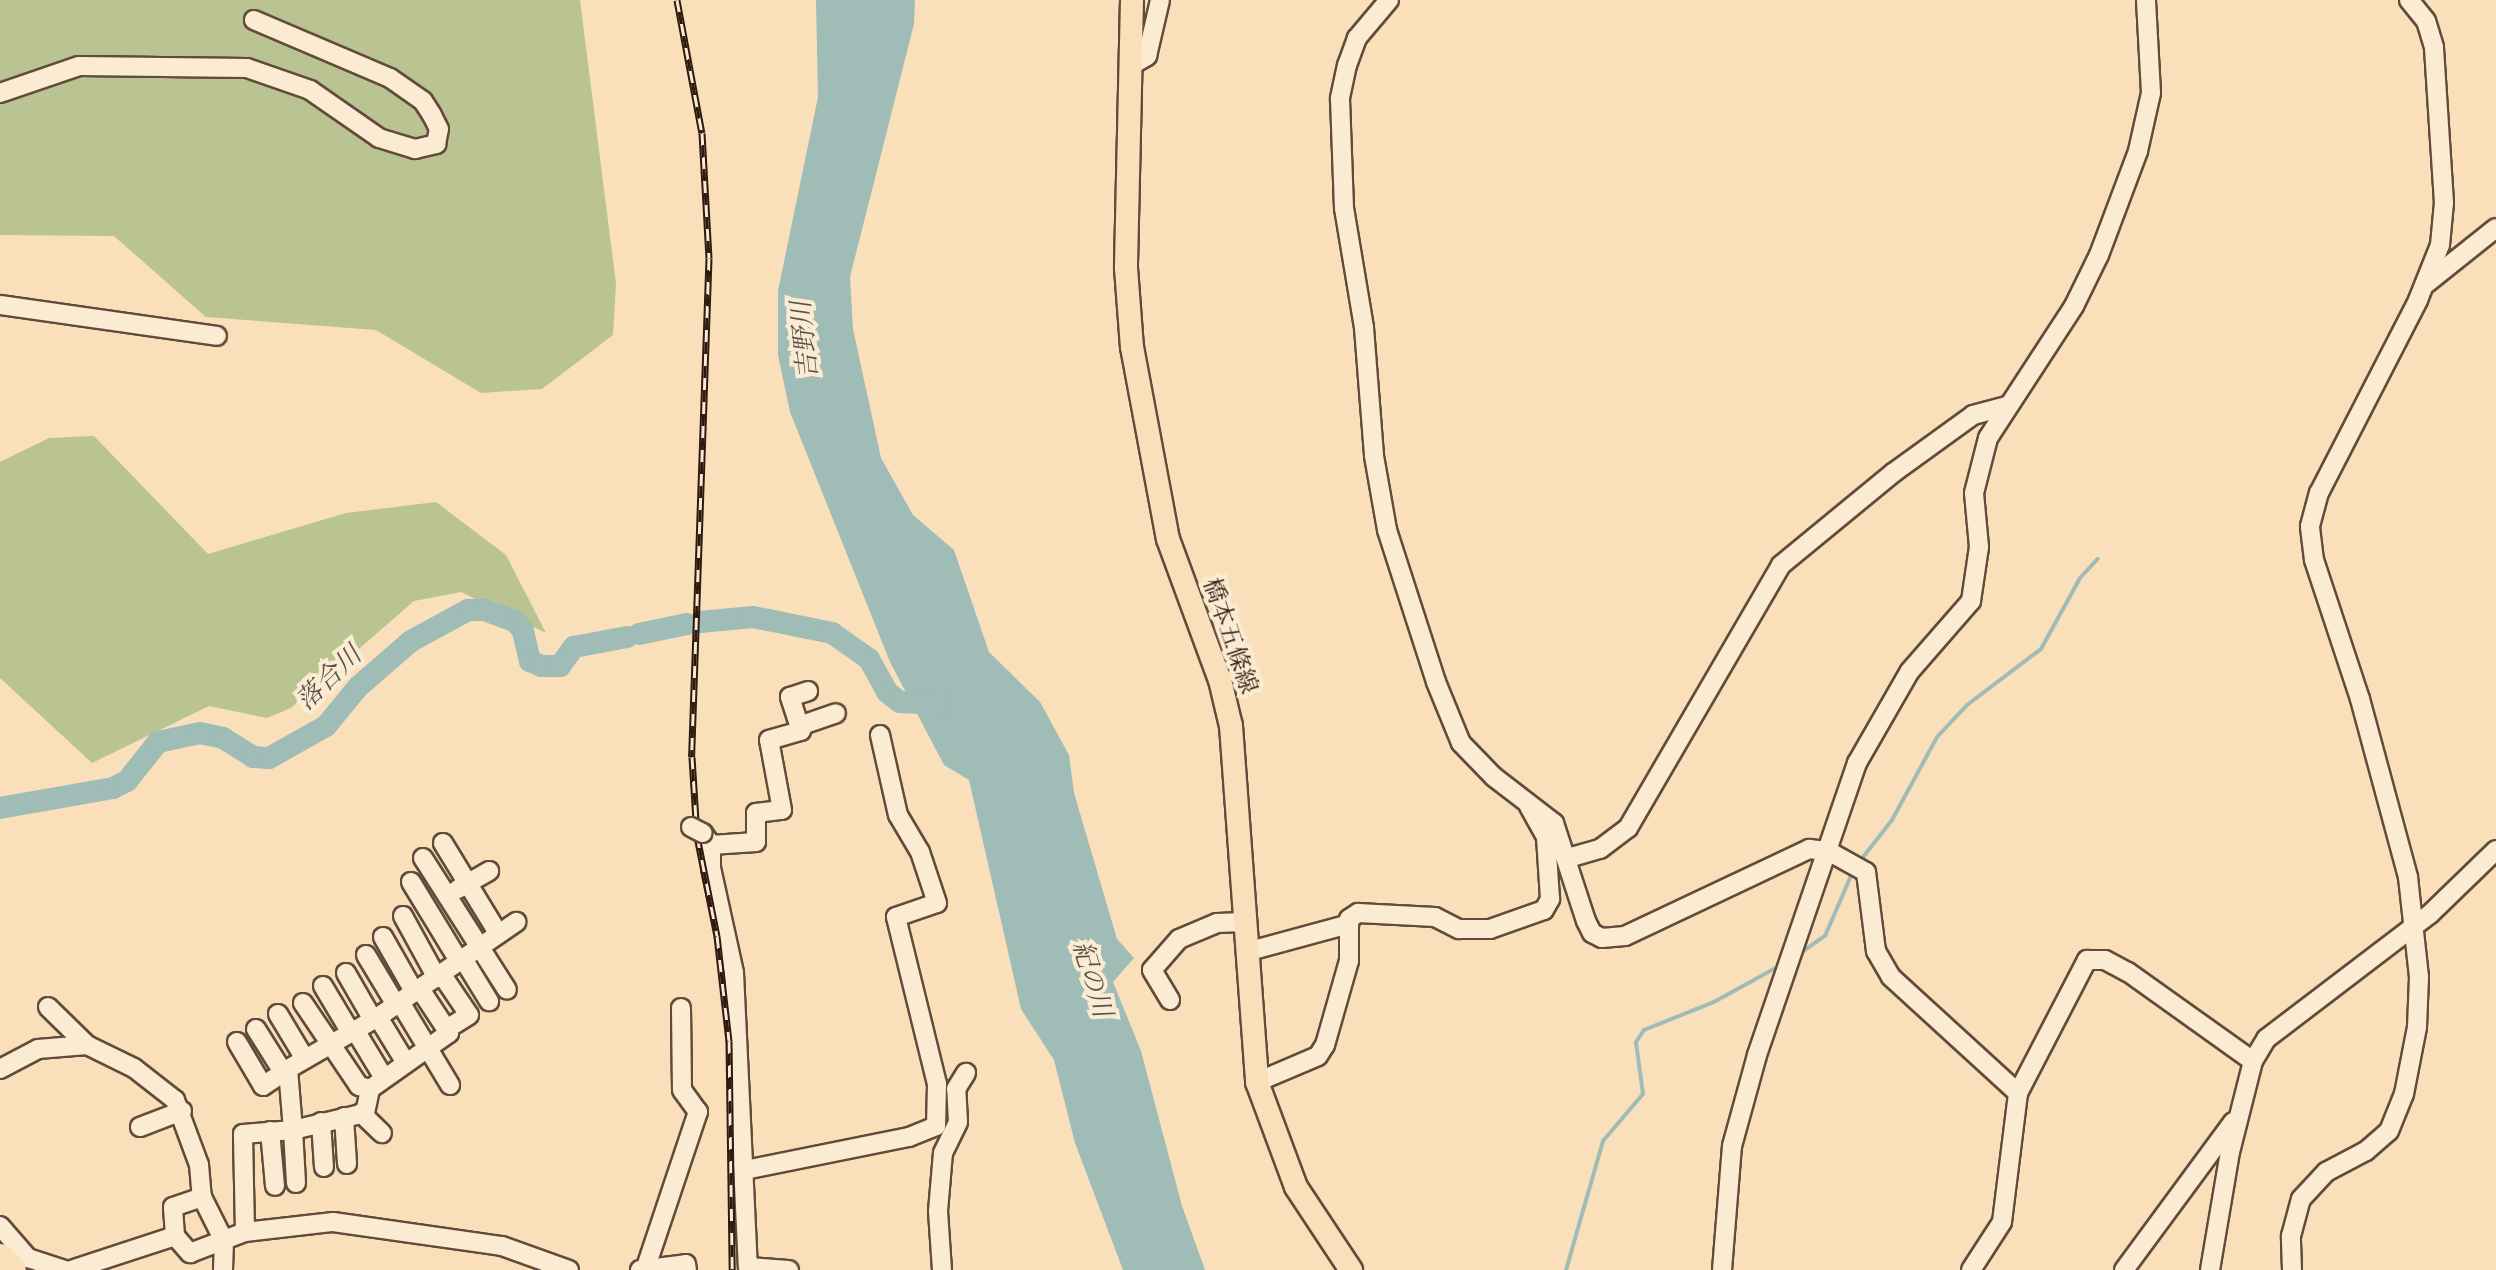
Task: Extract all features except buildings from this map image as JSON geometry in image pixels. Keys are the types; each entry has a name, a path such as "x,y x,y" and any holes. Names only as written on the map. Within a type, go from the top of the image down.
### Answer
{"highway":[{"path":"0,1257 13,1270"}],"main road":[{"name":"橋本五條線","path":"1132,0 1126,268 1132,347 1168,539 1220,680 1231,726 1257,1082 1296,1187 1351,1270"}],"street":[{"path":"1130,66 1147,56 1160,0"},
{"path":"1389,0 1357,38 1340,99 1344,208 1364,328 1374,456 1404,590 1447,713 1461,743 1494,777 1554,823 1592,933 1614,941 1809,849 1828,851 1866,872 1876,951 1891,977 2018,1093"},
{"path":"1722,1270 1732,1146 1757,1055 1873,727 1910,671 1971,601 1979,547 1974,493 1978,468 2006,406 2074,306 2099,255 2138,151 2151,93 2146,0"},
{"path":"2292,1270 2291,1236 2301,1199 2326,1172 2378,1143 2398,1113 2417,1027 2415,926 2408,877 2356,687 2314,560 2310,526 2319,493 2426,284 2444,224 2437,80 2430,33 2409,0"},
{"path":"0,93 79,66 247,68 310,90 379,138 415,149 436,144 439,129 423,101 390,78 254,20"},
{"path":"2426,284 2496,228"},
{"path":"0,305 217,336"},
{"path":"1568,858 1600,849 1628,828 1781,565 1893,473 1973,415 2006,406"},
{"path":"789,1270 748,1267 734,973 711,868 697,831 756,842 756,813 782,810 769,740 801,731 790,697 808,691"},
{"path":"799,726 836,713"},
{"path":"745,1170 909,1137 936,1126 937,1084 896,917 937,903 920,852 898,815 880,735"},
{"path":"1246,952 1349,924 1358,913 1435,917 1459,929 1490,929 1544,910 1550,899 1546,837 1526,800"},
{"path":"443,843 498,933"},
{"path":"2210,1270 2253,1061 2266,1039 2415,926 2496,850"},
{"path":"423,858 507,990"},
{"path":"429,908 489,871"},
{"path":"411,882 489,1001"},
{"path":"403,916 440,977 469,1015 447,1029"},
{"path":"237,1042 263,1086 440,977 479,944 516,922"},
{"path":"1170,1000 1152,970 1179,939 1217,923 1244,922"},
{"path":"1257,1082 1318,1056 1325,1045 1349,961 1349,924"},
{"path":"383,937 428,1048 450,1085"},
{"path":"347,1164 352,1115 377,1084 449,1033 366,955"},
{"path":"1971,1270 2002,1222 2010,1188 2018,1093 2087,960 2105,960 2128,972 2253,1061"},
{"path":"346,973 406,1063"},
{"path":"323,986 353,1032 377,1084"},
{"path":"303,1003 359,1086 377,1084"},
{"path":"48,1007 87,1045 134,1068 182,1111 199,1165 202,1197 224,1241 223,1270"},
{"path":"681,1008 682,1090 698,1112 644,1269 686,1264 687,1270"},
{"path":"278,1014 305,1059"},
{"path":"256,1029 285,1071 296,1183"},
{"path":"0,1069 38,1049 87,1045"},
{"path":"942,1270 938,1211 943,1153 958,1122 956,1089 966,1073"},
{"path":"2124,1270 2242,1110"},
{"path":"140,1127 182,1111"},
{"path":"245,1232 243,1134 293,1130 352,1115 382,1133"},
{"path":"321,1122 324,1167"},
{"path":"270,1131 275,1186"},
{"path":"202,1197 173,1207 175,1236 190,1253 245,1232 333,1222 472,1240 569,1270"},
{"path":"0,1226 28,1258 64,1270"},
{"path":"71,1270 175,1236"}],"green space":[{"path":"0,0 580,0 616,284 613,335 542,389 481,393 376,330 206,317 114,236 0,235"},
{"path":"94,436 208,554 346,513 436,502 506,555 546,633 461,592 414,601 291,708 267,718 209,706 92,763 0,678 0,462 49,438"}],"water":[{"path":"816,0 915,0 914,24 850,277 853,329 881,458 913,515 954,550 989,652 1040,702 1069,755 1074,793 1117,939 1134,958 1113,982 1141,1051 1182,1206 1205,1270 1123,1270 1075,1143 1054,1060 1021,1009 969,780 944,765 890,662 790,412 778,355 778,291 818,97"}],"waterway":[{"path":"1860,861 1892,820 1937,737 1967,705 2041,649 2080,578 2098,559"},
{"name":"落合川","path":"0,808 113,788 127,781 158,742 200,733 223,738 253,757 269,758 326,726 358,687 411,641 468,610 484,610 515,621 523,631 530,661 541,666 560,666 574,647 627,637"},
{"name":"落合川","path":"700,622 753,617 832,633 869,659 887,692 900,702 941,704"},
{"name":"落合川","path":"639,634 687,624"},
{"path":"1799,954 1825,936 1853,871"},
{"path":"1566,1270 1603,1141 1643,1094 1636,1042 1644,1030 1714,1002 1781,965"}],"railway":[{"path":"677,0 702,133 709,258 692,757 697,836 717,936 729,1041 732,1270"}],"water label":[{"name":"吉野川","path":"805,340"},
{"name":"紀の川","path":"1092,979"}]}
